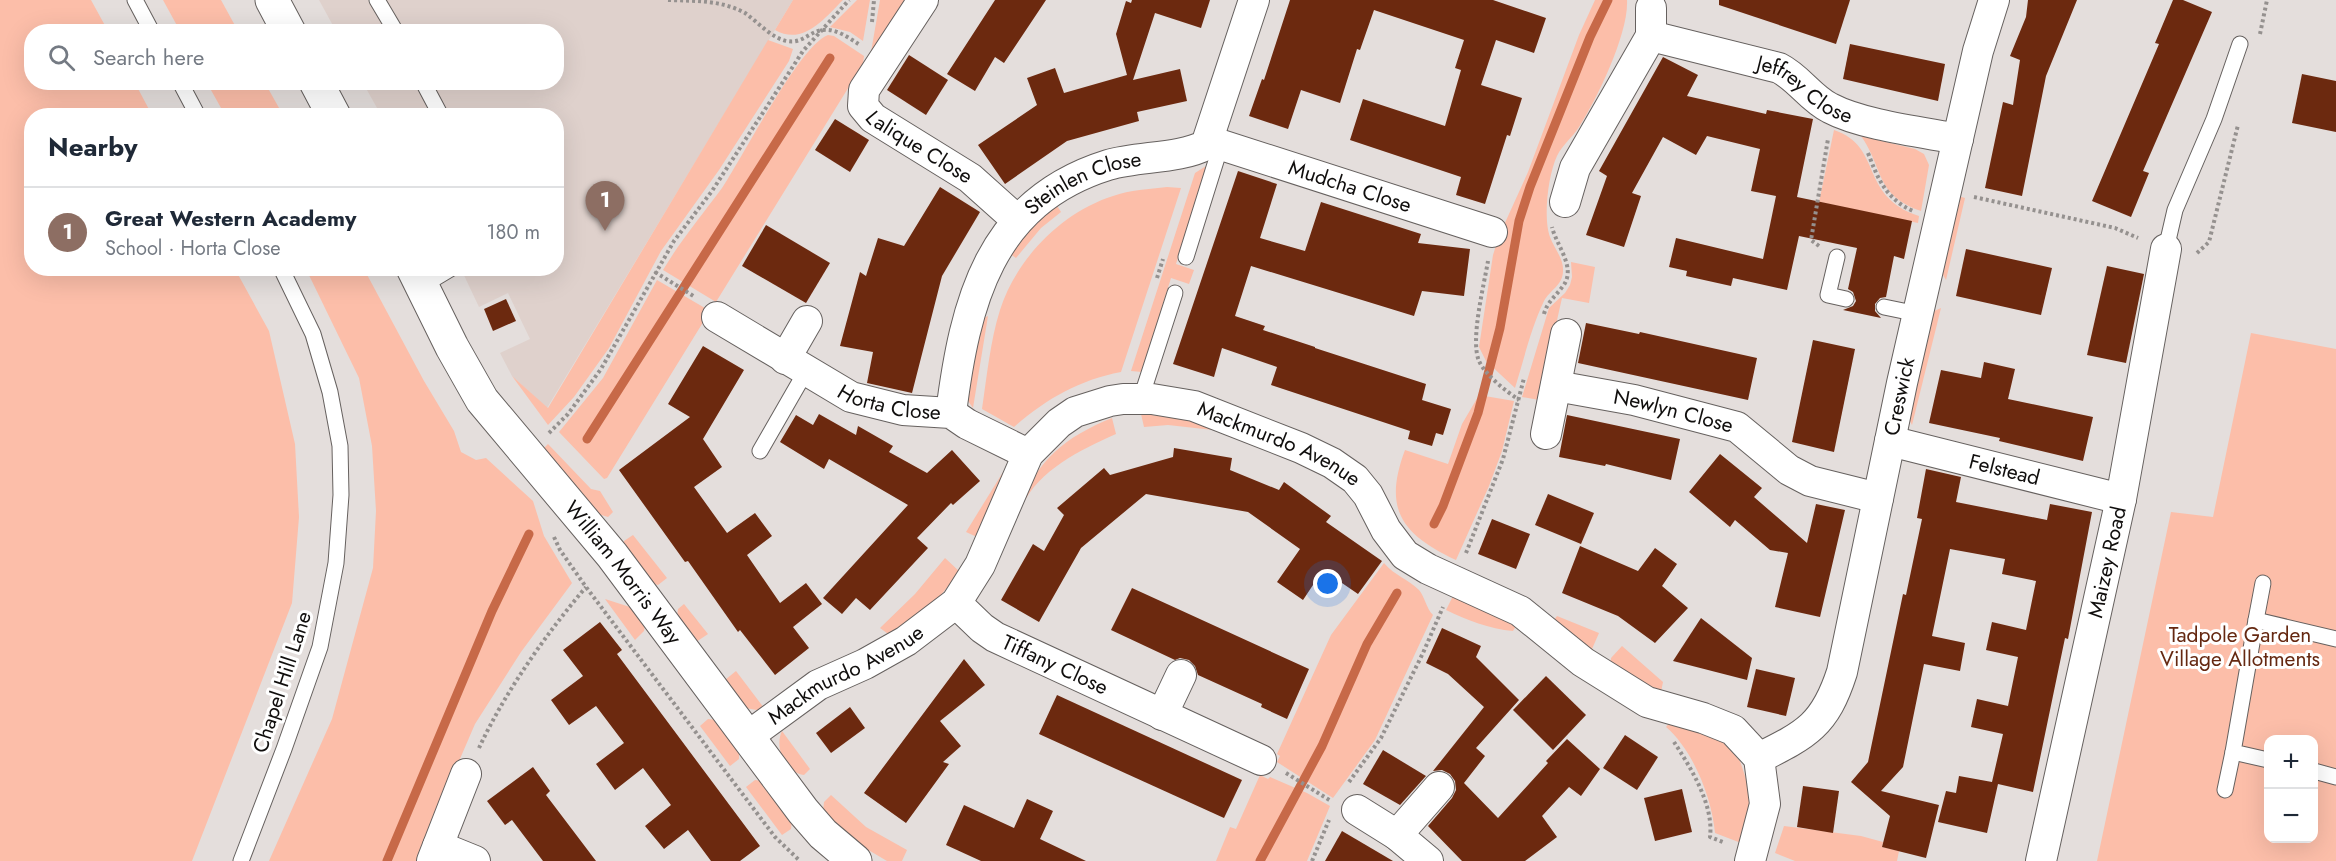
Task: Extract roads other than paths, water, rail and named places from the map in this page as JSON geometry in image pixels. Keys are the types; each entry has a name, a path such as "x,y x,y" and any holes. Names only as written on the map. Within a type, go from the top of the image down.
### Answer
{"street":[{"path":"272,0 285,24"},
{"name":"Lalique Close","path":"923,0 864,90 863,106 873,118 970,178 1017,220"},
{"path":"1215,143 1254,0"},
{"name":"Creswick","path":"1759,758 1806,732 1823,716 1842,672 1918,314 1981,40 1994,0"},
{"name":"Jeffrey Close","path":"1558,211 1575,168 1651,22 1792,74 1813,97 1830,109 1856,118 1958,139"},
{"path":"320,90 330,108"},
{"name":"Steinlen Close","path":"951,413 963,335 972,301 985,269 1017,220 1047,195 1086,172 1133,159 1193,151 1215,143"},
{"name":"Mudcha Close","path":"1215,143 1492,232"},
{"name":"Maizey Road","path":"2041,861 2121,499 2171,258"},
{"name":"William Morris Way","path":"417,278 482,400 612,555 785,789 823,834 855,861"},
{"name":"Horta Close","path":"717,317 851,397 866,403 903,410 951,413 967,424 1028,454"},
{"path":"796,365 807,321"},
{"path":"1546,434 1556,386 1554,327"},
{"name":"Newlyn Close","path":"1556,386 1634,400 1737,427 1789,470 1810,481 1878,498"},
{"name":"Mackmurdo Avenue","path":"747,737 818,685 865,664 906,641 956,603 980,565 1028,454 1059,423 1076,412 1110,401 1141,398 1194,406 1272,436 1332,463 1355,479 1368,495 1386,530 1405,555 1428,569 1520,611 1583,662 1647,702 1703,718 1733,730 1759,758"},
{"name":"Felstead","path":"1890,441 2121,499"},
{"name":"Tiffany Close","path":"956,603 995,638 1272,766"},
{"path":"1162,715 1181,675"},
{"path":"1752,856 1765,804 1759,758"},
{"path":"466,774 435,854 475,861"},
{"path":"1397,835 1439,787"},
{"path":"1345,803 1397,835 1428,861"}],"lane":[{"path":"135,0 148,24"},
{"path":"377,0 391,24"},
{"name":"Maizey Road","path":"2171,258 2175,210 2214,118 2240,44"},
{"path":"184,90 194,108"},
{"path":"427,90 437,108"},
{"path":"1186,257 1215,143"},
{"path":"1837,257 1828,295 1846,299"},
{"name":"Chapel Hill Lane","path":"241,861 284,750 320,647 337,552 341,495 340,446 330,392 313,334 285,276"},
{"path":"1141,398 1175,293"},
{"path":"1884,307 1918,314"},
{"path":"760,451 796,365"},
{"path":"2225,790 2263,583"},
{"path":"2256,620 2336,639"},
{"path":"2233,752 2264,759"},
{"path":"2318,772 2336,777"}],"waterway":[{"path":"1434,524 1478,413 1500,328 1519,221 1530,187 1590,37 1608,0"},
{"path":"587,439 830,58"},
{"path":"387,861 492,611 529,534"},
{"path":"1260,861 1322,746 1367,644 1397,593"}],"place":[{"name":"Great Western Academy","path":"605,231"}],"park label":[{"name":"Tadpole Garden Village Allotments","path":"2240,647"}]}
